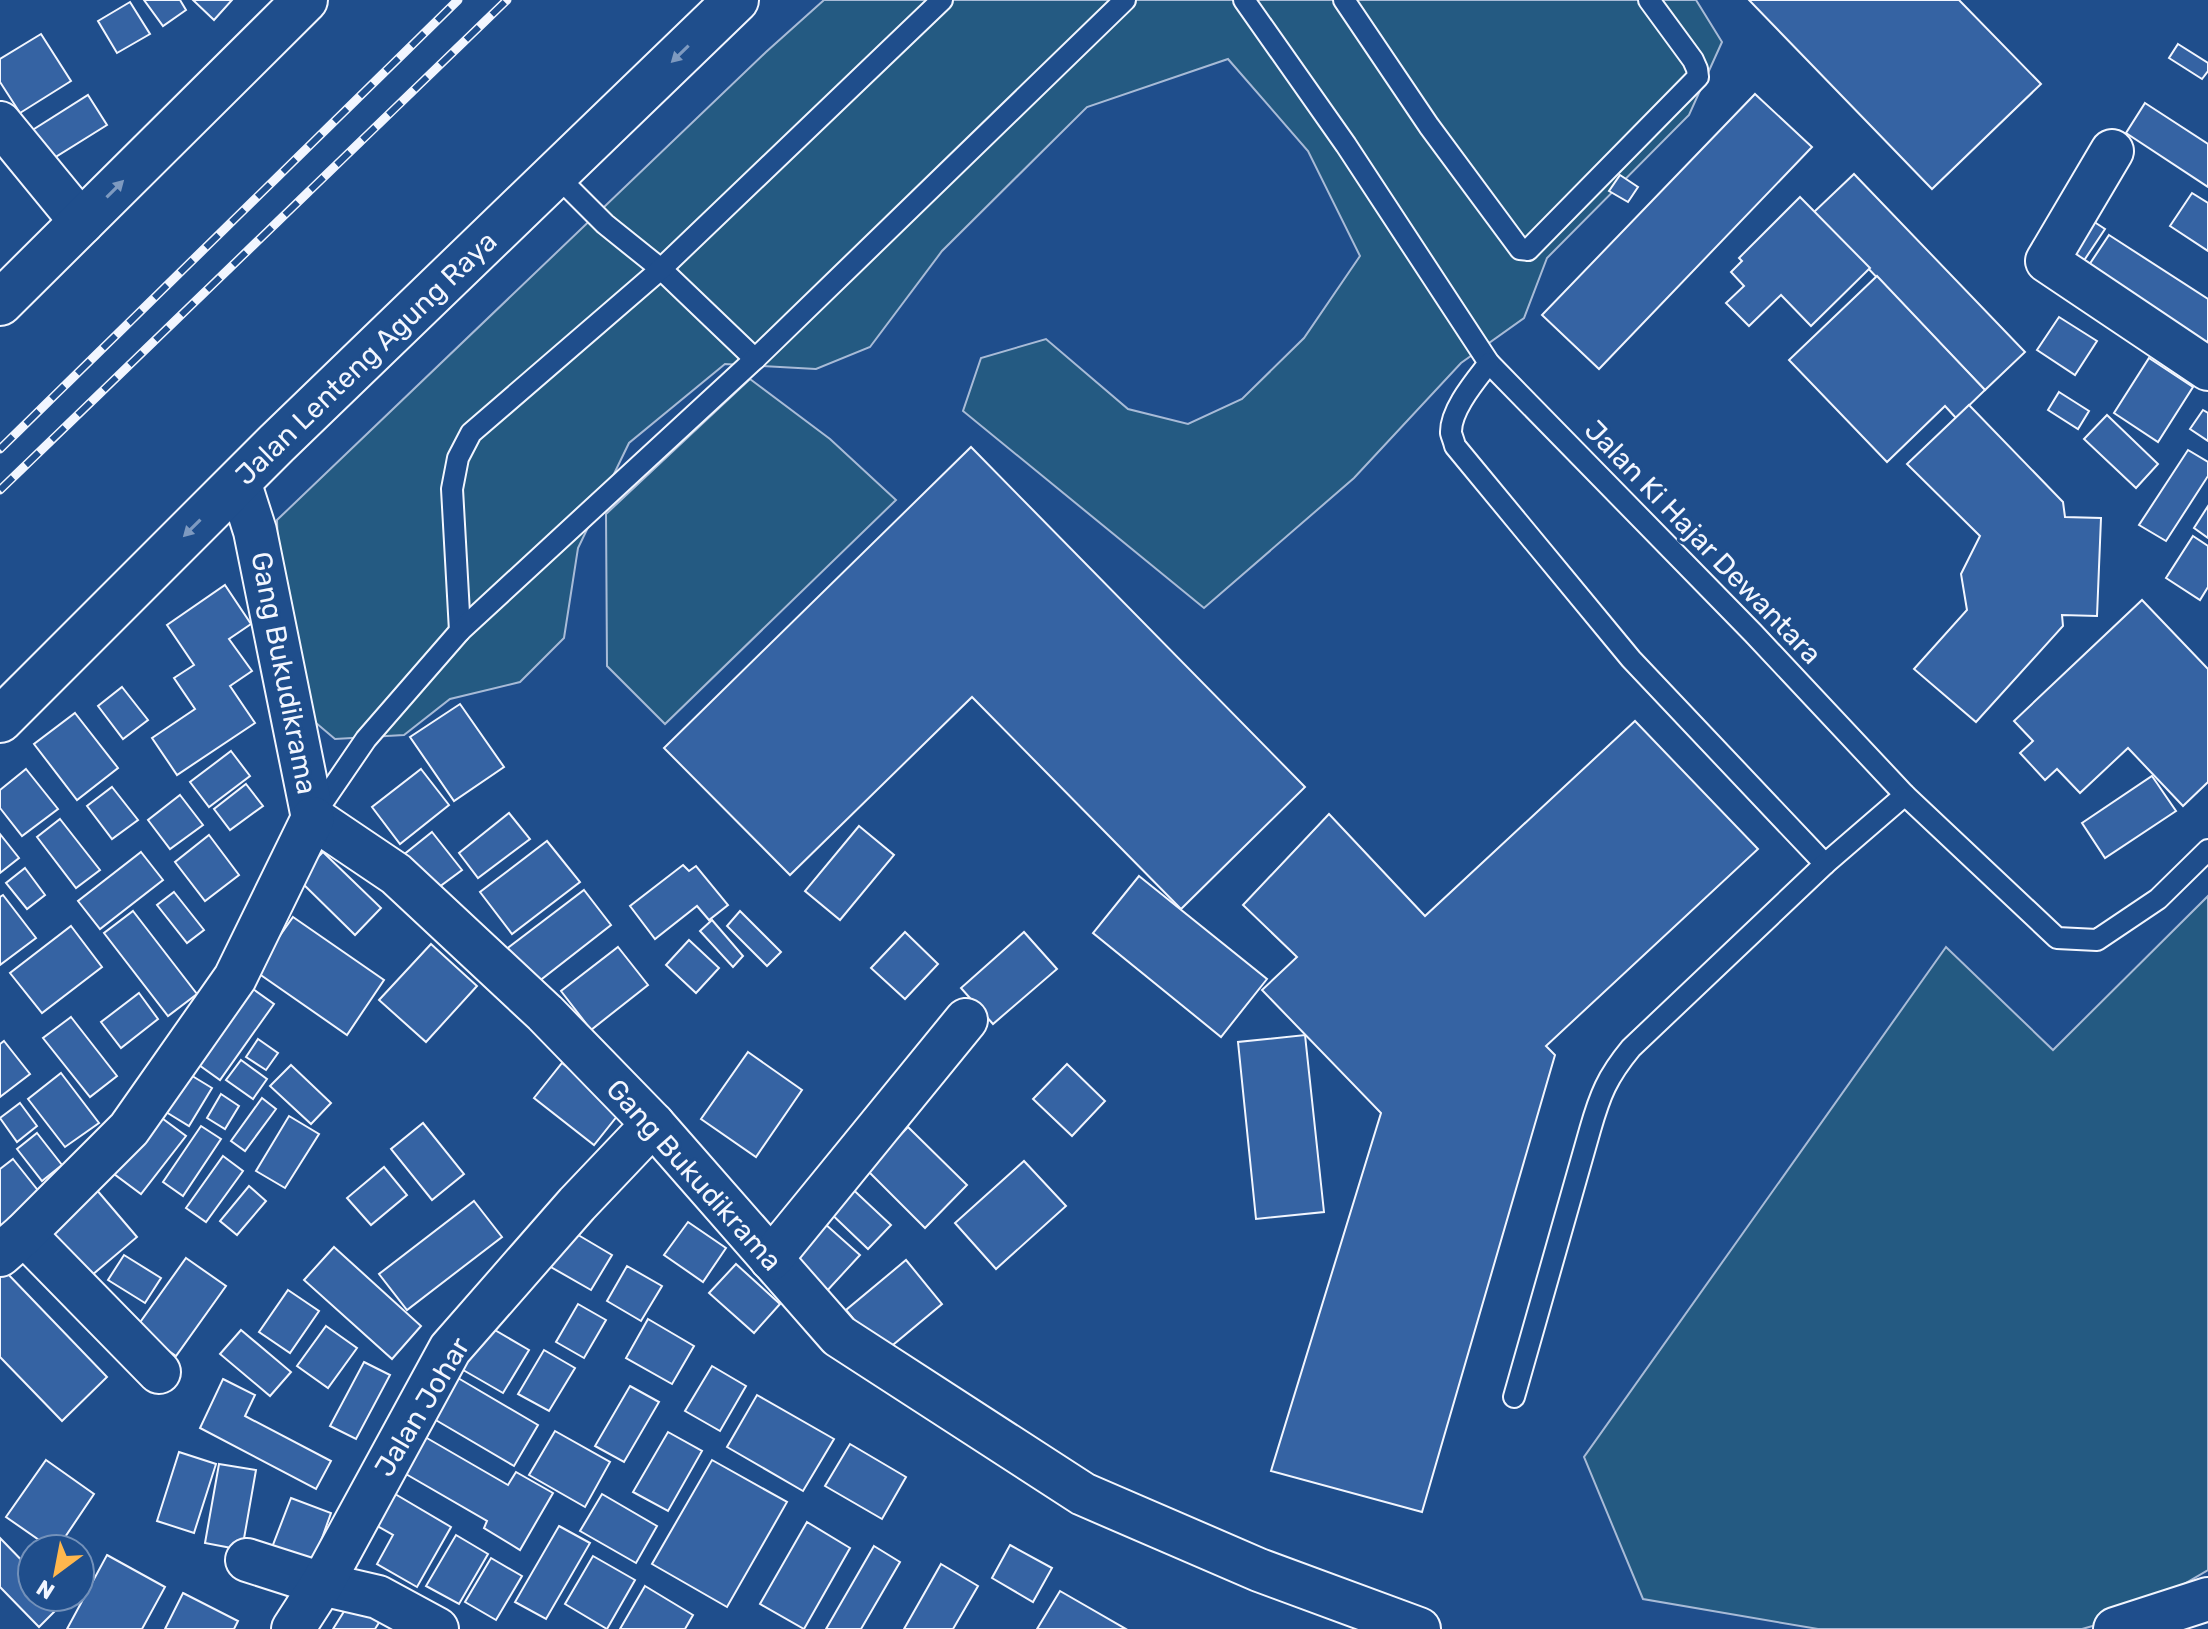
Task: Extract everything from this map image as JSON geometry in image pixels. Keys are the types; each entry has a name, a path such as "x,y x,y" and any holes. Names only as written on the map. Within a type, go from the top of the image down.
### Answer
{"main road":[{"path":"0,303 305,0"},
{"name":"Jalan Lenteng Agung Raya","path":"0,720 239,481 736,0"}],"street":[{"path":"0,123 82,223"},
{"path":"2112,151 2047,261 2208,369"},
{"name":"Gang Bukudikrama","path":"239,481 255,531 313,818 396,874 545,1013 653,1124 839,1336 1083,1494 1259,1570 1419,1629"},
{"path":"159,1372 12,1244 129,1129 235,978 313,818"},
{"path":"771,1259 966,1020"},
{"name":"Jalan Johar","path":"293,1629 322,1584 450,1349 577,1204 653,1124"},
{"path":"247,1560 322,1584 378,1597 437,1629"},
{"path":"2115,1629 2208,1599"}],"lane":[{"path":"460,631 452,489 458,458 471,433 661,269 942,0"},
{"path":"313,818 366,739 460,631 755,359 1125,0"},
{"name":"Jalan Ki Hajar Dewantara","path":"1244,0 1346,145 1489,363 1753,633 1905,795 2057,938 2097,940 2158,899 2208,850"},
{"path":"1344,0 1429,126 1520,249 1528,250 1698,77 1693,60 1649,0"},
{"path":"555,174 605,224 661,269 755,359"},
{"path":"1489,363 1464,398 1453,420 1451,432 1455,446 1631,659 1825,864"},
{"path":"1514,1397 1590,1130 1601,1094 1613,1070 1631,1048 1825,864 1905,795"}],"shaded area":[{"path":"824,0 1696,0 1722,42 1689,115 1547,258 1524,318 1461,363 1354,478 1204,608 963,411 981,358 1046,339 1128,409 1188,424 1242,399 1304,338 1360,256 1308,151 1228,59 1087,107 942,251 870,347 816,369 725,364 629,443 578,548 564,638 520,682 450,699 404,735 335,739 303,712 281,647 277,520"},
{"path":"750,379 830,439 896,500 665,724 607,666 606,514"},
{"path":"2208,896 2208,1570 2131,1612 2082,1629 1818,1629 1643,1599 1584,1457 1946,947 2053,1050"}],"building":[{"path":"144,0 180,0 186,10 163,26"},
{"path":"193,0 232,0 214,20"},
{"path":"1749,0 1959,0 2041,84 1932,189"},
{"path":"130,2 150,34 117,53 98,21"},
{"path":"41,34 71,81 20,113 0,82 0,59"},
{"path":"2178,44 2208,63 2208,71 2202,79 2169,58"},
{"path":"1755,94 1812,147 1599,369 1542,315"},
{"path":"88,95 107,125 41,166 23,136"},
{"path":"2145,103 2208,144 2208,187 2126,133"},
{"path":"1854,174 2025,352 1985,390 1814,212"},
{"path":"1620,175 1638,187 1628,202 1609,191"},
{"path":"2192,193 2208,203 2208,251 2170,226"},
{"path":"1800,197 1870,268 1811,326 1781,295 1749,326 1726,303 1744,286 1731,272 1742,261 1739,258"},
{"path":"2079,212 2105,229 2075,274 2050,257"},
{"path":"2109,235 2208,299 2208,351 2085,271"},
{"path":"1877,276 1985,390 1956,418 1945,406 1887,462 1789,360"},
{"path":"2059,317 2097,341 2075,375 2037,350"},
{"path":"2149,358 2193,387 2158,442 2114,413"},
{"path":"2059,392 2089,411 2078,429 2048,410"},
{"path":"1969,405 2063,502 2065,517 2101,518 2097,616 2062,615 2063,626 1976,722 1914,669 1967,610 1961,574 1980,536 1907,464"},
{"path":"2203,410 2208,413 2208,441 2190,429"},
{"path":"2107,415 2158,464 2136,488 2084,439"},
{"path":"971,447 1305,787 1181,909 972,697 790,875 664,748"},
{"path":"2188,450 2208,462 2208,476 2166,541 2139,525"},
{"path":"2208,506 2208,538 2194,528"},
{"path":"2193,536 2208,546 2208,587 2200,600 2166,578"},
{"path":"225,585 251,624 229,639 252,671 230,686 255,723 177,775 152,738 195,709 174,678 194,665 167,625"},
{"path":"2142,600 2208,669 2208,782 2183,806 2128,748 2080,793 2057,769 2045,780 2020,753 2033,741 2014,721"},
{"path":"122,687 148,720 123,739 98,706"},
{"path":"460,704 504,767 454,801 410,737"},
{"path":"75,713 118,768 77,800 34,744"},
{"path":"1635,721 1758,849 1546,1046 1555,1055 1422,1512 1271,1471 1381,1113 1262,990 1297,957 1243,905 1329,814 1425,916"},
{"path":"231,751 250,776 209,807 190,782"},
{"path":"26,769 58,809 22,836 0,808 0,790"},
{"path":"421,769 449,805 400,844 372,807"},
{"path":"2152,776 2176,811 2105,858 2082,823"},
{"path":"246,784 263,806 230,830 214,809"},
{"path":"112,787 138,820 112,839 87,806"},
{"path":"180,795 203,825 170,849 148,820"},
{"path":"509,813 530,839 478,878 459,853"},
{"path":"60,819 100,870 76,888 37,837"},
{"path":"859,826 894,855 840,920 805,891"},
{"path":"432,832 462,870 431,893 402,856"},
{"path":"0,834 19,858 0,873"},
{"path":"209,835 239,875 205,901 175,862"},
{"path":"547,841 580,882 512,934 480,892"},
{"path":"141,852 163,880 100,929 78,901"},
{"path":"323,852 381,908 355,935 297,878"},
{"path":"683,865 689,871 696,866 728,905 709,920 697,906 655,939 630,906"},
{"path":"25,868 45,895 27,909 6,883"},
{"path":"1139,876 1267,979 1221,1037 1093,933"},
{"path":"584,890 611,925 529,989 501,953"},
{"path":"174,892 204,930 187,943 157,905"},
{"path":"3,895 36,938 0,965 0,897"},
{"path":"133,911 197,994 168,1016 104,933"},
{"path":"740,911 781,952 767,966 727,926"},
{"path":"293,917 384,980 347,1035 255,971"},
{"path":"712,920 743,956 733,967 700,931"},
{"path":"71,926 102,967 42,1013 10,973"},
{"path":"905,932 938,964 905,999 871,968"},
{"path":"1024,932 1057,969 993,1024 961,988"},
{"path":"689,940 719,968 696,993 666,965"},
{"path":"431,944 477,986 426,1042 379,1000"},
{"path":"618,947 648,985 591,1030 561,991"},
{"path":"246,984 274,1004 220,1080 192,1060"},
{"path":"139,993 158,1019 121,1048 101,1022"},
{"path":"71,1017 117,1076 90,1097 43,1038"},
{"path":"1305,1035 1324,1212 1256,1219 1238,1042"},
{"path":"258,1039 278,1053 266,1070 246,1057"},
{"path":"4,1041 30,1074 0,1097 0,1044"},
{"path":"748,1052 802,1090 756,1157 701,1119"},
{"path":"241,1060 267,1079 253,1099 226,1080"},
{"path":"562,1063 622,1110 594,1145 534,1098"},
{"path":"1067,1064 1105,1101 1072,1136 1033,1099"},
{"path":"291,1065 331,1103 311,1124 270,1086"},
{"path":"61,1073 99,1123 65,1147 28,1099"},
{"path":"189,1074 212,1088 189,1126 166,1112"},
{"path":"221,1094 239,1106 225,1129 207,1118"},
{"path":"262,1098 276,1109 245,1151 231,1141"},
{"path":"20,1103 37,1126 17,1142 0,1118"},
{"path":"151,1110 186,1136 141,1194 106,1168"},
{"path":"289,1116 319,1134 285,1188 256,1171"},
{"path":"423,1123 464,1174 432,1200 391,1149"},
{"path":"201,1126 221,1139 183,1196 163,1182"},
{"path":"908,1127 967,1185 925,1228 867,1170"},
{"path":"37,1133 62,1165 42,1181 17,1149"},
{"path":"223,1156 243,1171 206,1222 186,1208"},
{"path":"13,1159 44,1198 2,1230 0,1169"},
{"path":"1024,1161 1066,1206 996,1269 955,1223"},
{"path":"384,1167 407,1195 371,1225 347,1198"},
{"path":"90,1182 137,1237 85,1281 39,1227"},
{"path":"845,1182 891,1225 868,1249 823,1206"},
{"path":"249,1186 266,1201 237,1235 220,1221"},
{"path":"474,1201 502,1237 407,1310 379,1274"},
{"path":"688,1222 726,1248 703,1282 664,1255"},
{"path":"824,1223 860,1255 825,1293 790,1261"},
{"path":"563,1226 612,1255 591,1290 542,1262"},
{"path":"334,1247 421,1326 392,1359 304,1280"},
{"path":"124,1255 161,1278 145,1303 108,1280"},
{"path":"186,1258 226,1286 176,1356 136,1328"},
{"path":"906,1260 942,1304 882,1354 846,1310"},
{"path":"736,1264 780,1304 754,1333 709,1293"},
{"path":"627,1266 662,1286 641,1321 607,1301"},
{"path":"5,1271 107,1377 62,1421 0,1357 0,1276"},
{"path":"288,1290 319,1311 290,1353 259,1332"},
{"path":"578,1304 606,1320 584,1358 556,1342"},
{"path":"476,1319 529,1350 503,1393 451,1363"},
{"path":"648,1319 694,1346 672,1384 626,1358"},
{"path":"326,1326 357,1348 328,1388 297,1366"},
{"path":"241,1330 291,1372 270,1396 220,1354"},
{"path":"544,1350 575,1368 549,1411 518,1394"},
{"path":"364,1362 390,1375 356,1439 330,1426"},
{"path":"712,1366 746,1386 720,1431 685,1411"},
{"path":"458,1378 538,1425 514,1466 434,1419"},
{"path":"223,1379 255,1395 245,1416 331,1461 316,1489 200,1428"},
{"path":"630,1386 659,1402 624,1462 595,1446"},
{"path":"757,1395 834,1439 803,1491 727,1447"},
{"path":"413,1430 508,1485 516,1472 553,1493 520,1550 484,1528 487,1521 392,1466"},
{"path":"555,1431 610,1462 585,1507 529,1475"},
{"path":"668,1432 702,1451 668,1511 633,1492"},
{"path":"850,1444 906,1477 882,1519 825,1486"},
{"path":"179,1452 216,1464 194,1533 157,1521"},
{"path":"46,1460 94,1494 68,1533 29,1533 6,1517"},
{"path":"712,1460 787,1502 727,1607 652,1564"},
{"path":"219,1464 256,1470 242,1550 205,1543"},
{"path":"390,1491 451,1527 417,1587 377,1564 393,1535 372,1523"},
{"path":"602,1494 657,1526 636,1563 580,1531"},
{"path":"291,1498 331,1513 312,1566 271,1550"},
{"path":"807,1522 850,1548 804,1629 760,1604"},
{"path":"559,1526 590,1543 546,1619 515,1602"},
{"path":"456,1535 488,1554 459,1604 426,1586"},
{"path":"0,1538 16,1554 16,1603 0,1587"},
{"path":"1010,1545 1052,1568 1033,1602 992,1578"},
{"path":"874,1546 900,1562 861,1629 826,1629"},
{"path":"107,1555 165,1587 142,1629 67,1629 76,1613 96,1613 96,1575"},
{"path":"593,1556 635,1580 607,1629 565,1604"},
{"path":"491,1558 522,1576 496,1620 465,1602"},
{"path":"941,1564 978,1586 953,1629 904,1629"},
{"path":"645,1586 693,1615 685,1629 620,1629"},
{"path":"1060,1591 1126,1629 1037,1629"},
{"path":"183,1593 238,1621 234,1629 165,1629"},
{"path":"350,1602 380,1621 375,1629 333,1629"},
{"path":"25,1613 53,1613 39,1627"}],"railway":[{"path":"0,449 458,0"},
{"path":"0,490 507,0"}]}
